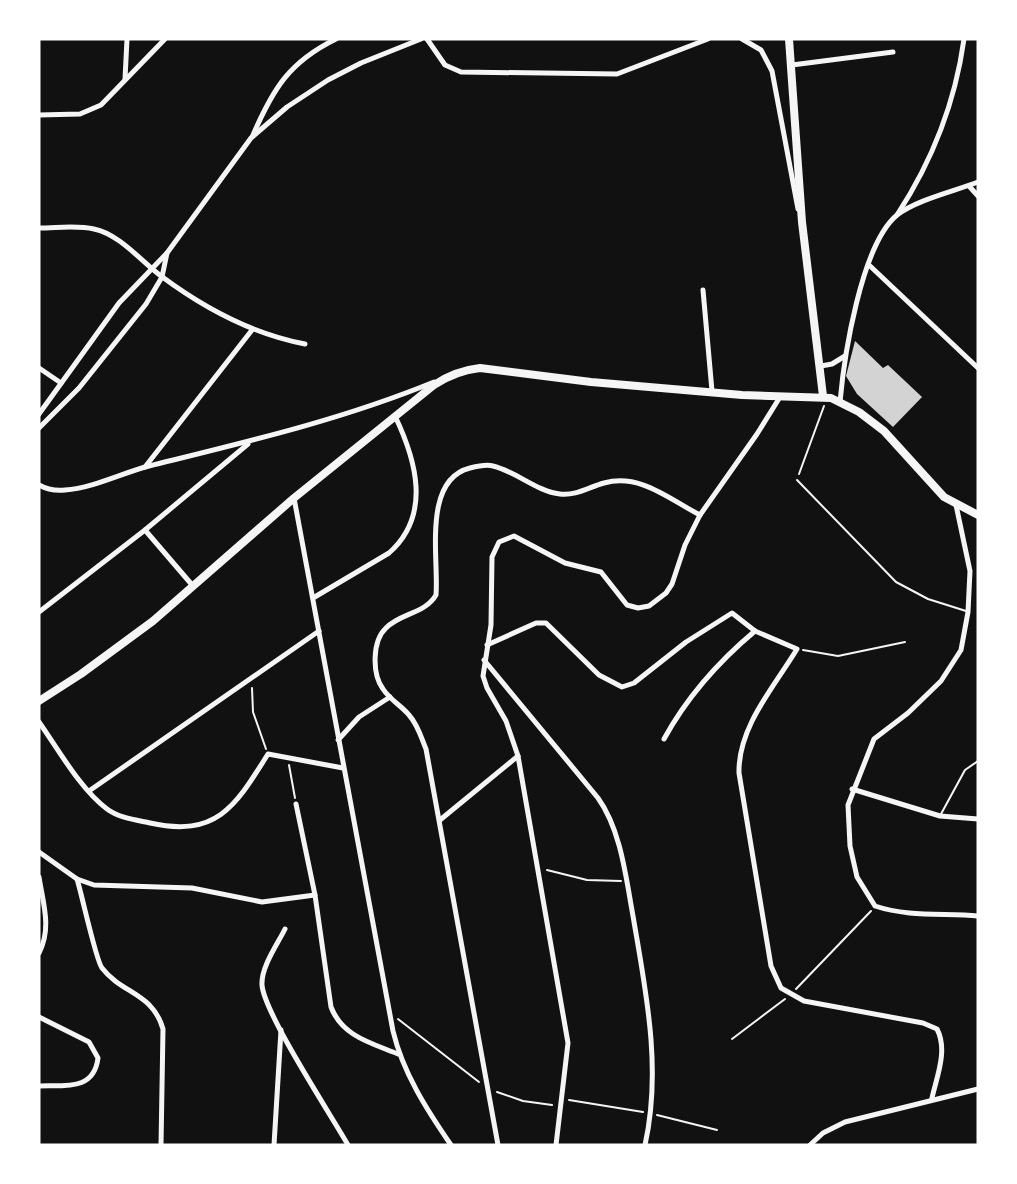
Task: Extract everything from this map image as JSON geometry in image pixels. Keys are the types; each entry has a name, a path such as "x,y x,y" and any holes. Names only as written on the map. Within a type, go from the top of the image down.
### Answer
{"main road":[{"path":"789,39 802,222 825,397"},
{"path":"39,700 153,621 294,498 446,377 480,368 591,382 780,397 825,397 859,412 884,431 944,497 978,515"}],"street":[{"path":"125,79 127,39"},
{"path":"39,115 80,114 92,111 101,105 165,39"},
{"path":"39,414 119,303 150,267 167,253 251,138 273,91 285,76 303,60 336,39"},
{"path":"251,138 287,107 328,80 361,63 421,39"},
{"path":"427,39 445,65 461,72 594,75 629,70 708,39"},
{"path":"742,39 761,50 770,66 802,222"},
{"path":"840,402 845,356 869,265 885,230 897,215 925,168 943,129 964,39"},
{"path":"792,65 893,52"},
{"path":"897,215 978,182"},
{"path":"969,186 978,196"},
{"path":"39,228 84,228 102,231 162,277 252,330 304,344"},
{"path":"39,428 80,388 146,304 162,277 167,253"},
{"path":"869,265 978,368"},
{"path":"703,290 712,391"},
{"path":"145,467 252,330"},
{"path":"821,366 832,364 845,356"},
{"path":"39,368 61,383"},
{"path":"39,485 48,490 68,490 145,467 251,442 373,406 446,377"},
{"path":"556,1145 568,1043 518,756 506,721 484,682 484,660 492,603 494,547 503,538 514,536 565,563 601,572 627,605 638,608 649,606 666,593 700,515 758,434 780,397"},
{"path":"313,598 389,553 398,545 409,528 417,485 416,471 395,416"},
{"path":"39,612 145,530 251,442"},
{"path":"498,1145 426,749 411,717 382,688 375,668 380,636 392,623 428,605 436,596 436,541 440,499 446,487 465,469 491,465 517,475 541,489 562,495 613,480 639,481 700,515"},
{"path":"294,498 398,1054 452,1145"},
{"path":"956,505 970,571 965,635 953,665 941,681 908,713 874,739 852,789 848,805 850,846 859,883 875,906 899,914 946,913 978,916"},
{"path":"145,530 193,586"},
{"path":"487,645 536,624 546,623 599,675 615,685 627,686 732,613 755,631 797,649 756,714 743,739 738,756 771,966 777,981 789,995 804,1001 923,1023 937,1029 942,1041 941,1059 932,1098"},
{"path":"89,791 318,631"},
{"path":"664,738 681,708 715,668 755,631"},
{"path":"484,660 604,807 614,831 627,882 650,1015 652,1114 645,1145"},
{"path":"338,740 359,717 390,697"},
{"path":"39,722 89,791 107,809 123,817 157,824 189,828 201,826 227,812 239,800 268,754 343,768"},
{"path":"440,820 518,756"},
{"path":"852,789 940,816 978,819"},
{"path":"296,804 315,895 324,969 336,1019 353,1034 398,1054"},
{"path":"39,852 77,879 94,885 192,888 262,902 315,895"},
{"path":"39,877 47,924 39,953"},
{"path":"77,879 100,967 143,998 160,1018 163,1029 161,1145"},
{"path":"285,930 262,981 265,997 348,1145"},
{"path":"39,1017 89,1042 98,1058 94,1075 88,1081 39,1086"},
{"path":"274,1145 281,1029"},
{"path":"810,1145 823,1133 845,1122 932,1098 978,1089"}],"lane":[{"path":"797,480 896,582 910,592 968,612"},
{"path":"940,816 965,770 978,761"}],"path":[{"path":"797,480 825,397"},
{"path":"797,649 838,656 905,642"},
{"path":"252,679 254,712 268,754"},
{"path":"287,756 296,804"},
{"path":"537,868 587,880 627,882"},
{"path":"732,1039 789,995 875,906"},
{"path":"389,1012 489,1089 523,1101 562,1106"},
{"path":"563,1099 652,1114 717,1130"}],"building":[{"path":"855,341 883,368 888,365 922,397 893,427 857,394 846,376"}]}
